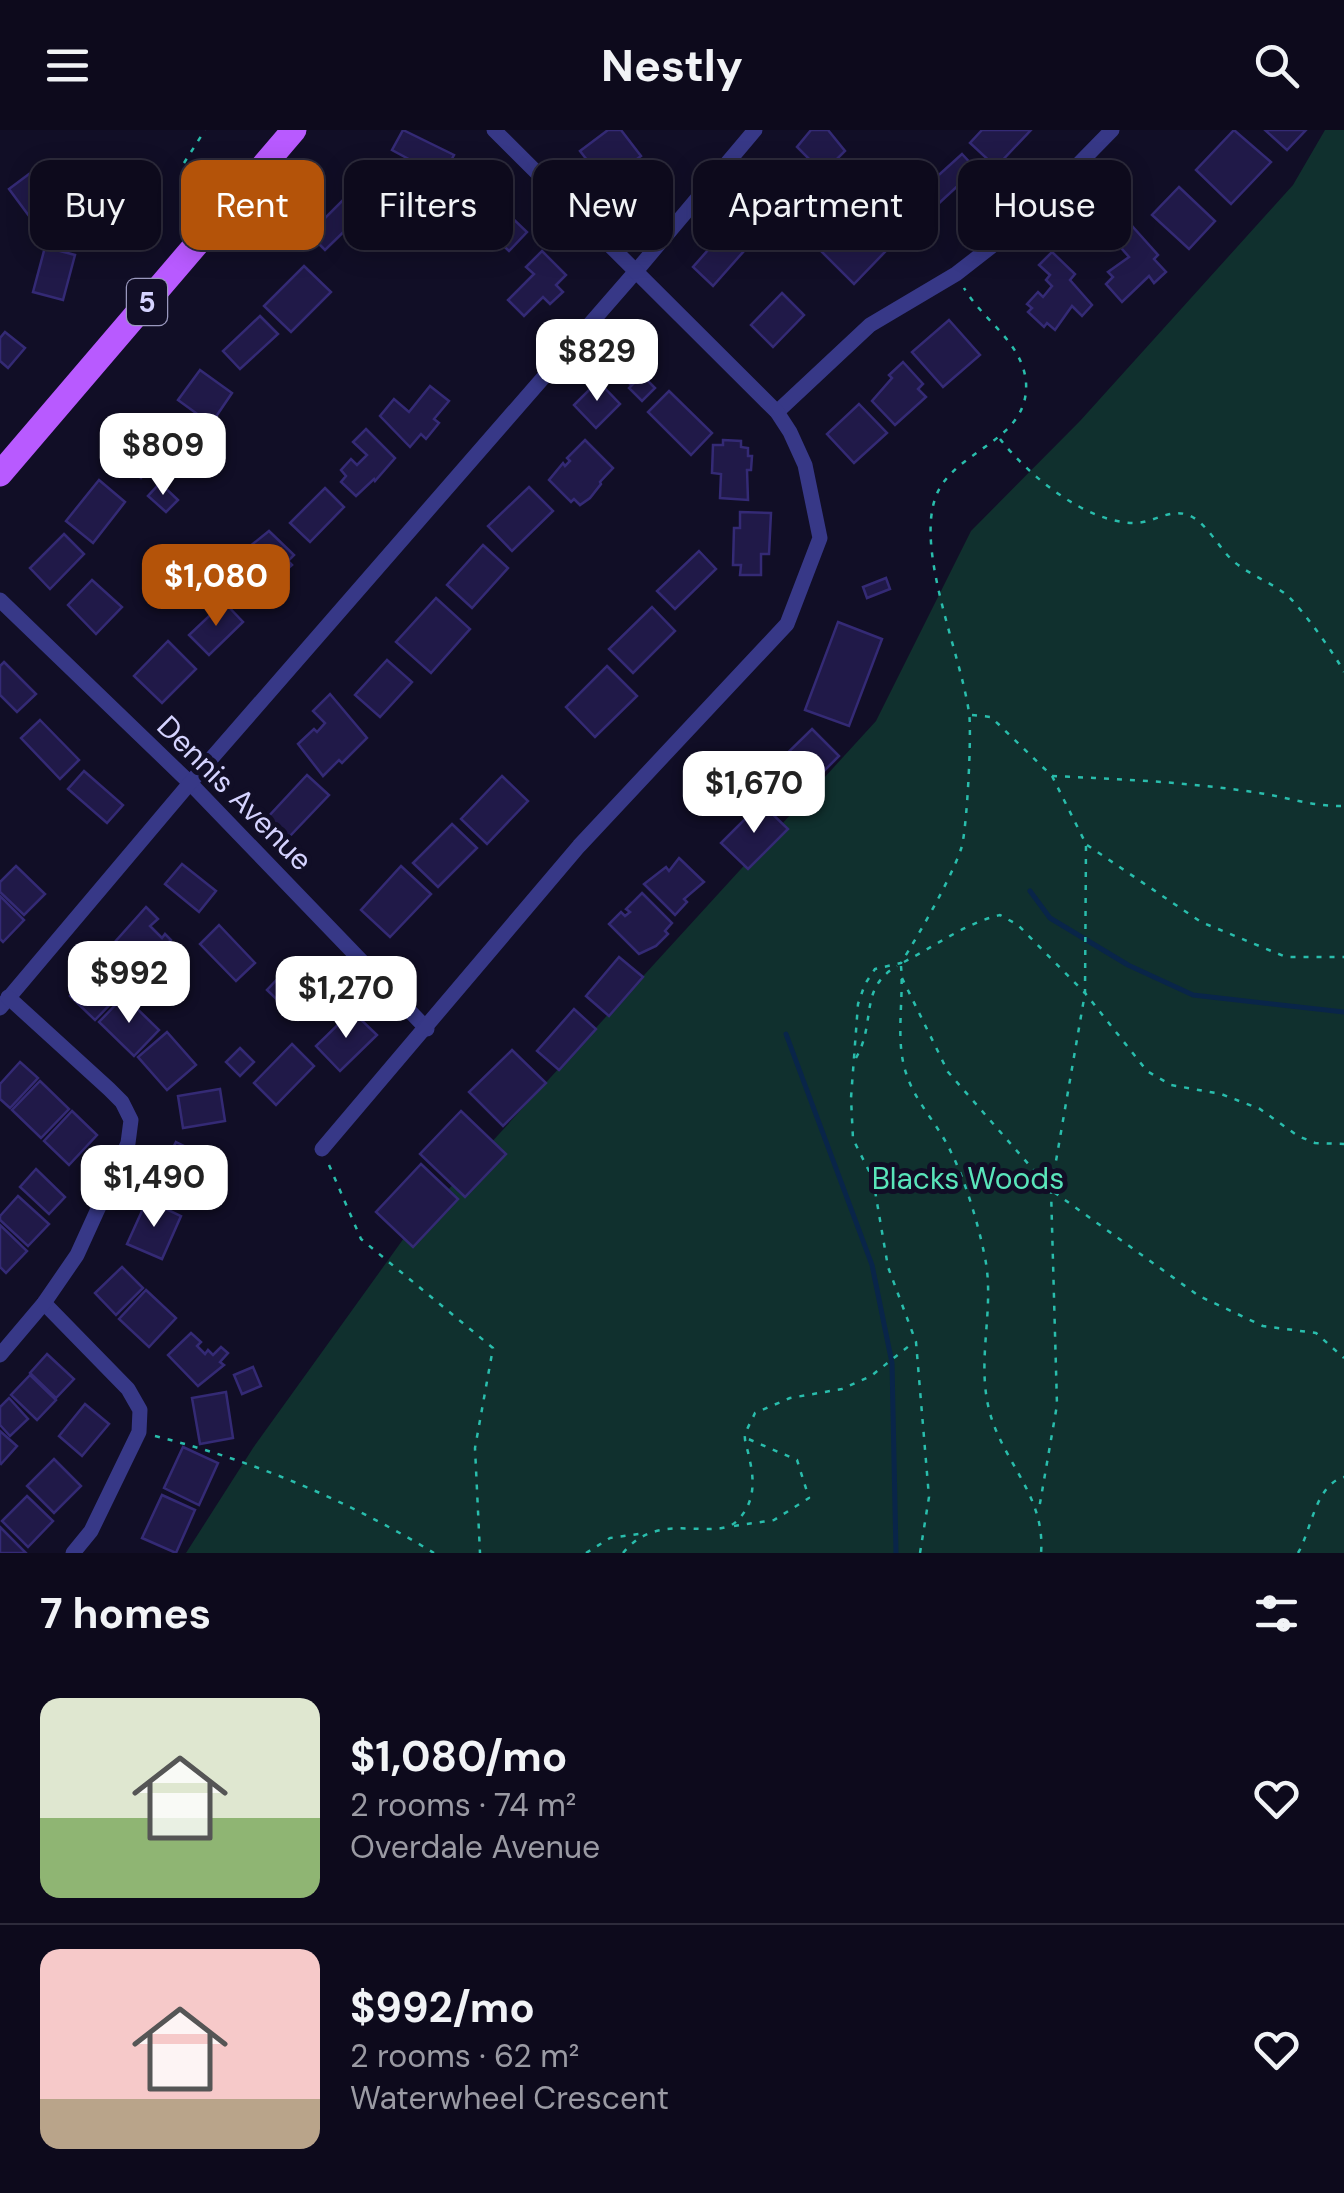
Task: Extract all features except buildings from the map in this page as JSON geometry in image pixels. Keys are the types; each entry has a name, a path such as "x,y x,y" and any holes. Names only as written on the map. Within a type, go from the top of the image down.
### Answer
{"main road":[{"name":"5","path":"0,474 294,130"}],"street":[{"path":"322,1150 579,846 787,624 820,538 805,465 777,412 494,130"},
{"path":"0,1354 44,1302 76,1255 128,1142 131,1120 122,1102 4,1002 755,130"},
{"path":"777,412 870,326 956,274 1020,225 1112,130"},
{"name":"Dennis Avenue","path":"0,600 190,783 427,1029"},
{"path":"44,1302 128,1389 140,1410 139,1432 92,1531 73,1553"}],"path":[{"path":"185,160 205,130"},
{"path":"956,274 1021,361 1026,384 1016,420 999,438 954,468 936,497 930,528 970,715 962,847 900,964 904,1068 912,1090 952,1152 984,1250 990,1284 983,1366 988,1408 1007,1454 1039,1511"},
{"path":"999,438 1018,462 1064,498 1090,510 1138,523 1165,514 1185,513 1198,521 1243,570 1289,597 1344,672"},
{"path":"970,715 991,717 1052,776 1086,844 1085,993 1051,1190 1056,1405 1039,1511 1041,1553"},
{"path":"1052,776 1164,782 1344,806"},
{"path":"1086,844 1200,922 1286,956 1344,958"},
{"path":"854,1061 867,1040 872,991 884,973 958,935 976,921 1000,914 1018,925 1085,993 1147,1071 1171,1085 1221,1094 1260,1110 1315,1143 1344,1144"},
{"path":"900,964 875,969 865,984 858,1004 851,1098 853,1139 873,1179 888,1268 916,1342 930,1497 920,1553"},
{"path":"902,976 948,1072 1051,1190 1199,1296 1262,1326 1316,1333 1344,1358"},
{"path":"322,1150 361,1240 493,1348 475,1448 480,1553"},
{"path":"732,1526 750,1506 754,1474 744,1437 755,1413 790,1398 842,1389 871,1376 916,1342"},
{"path":"139,1432 243,1461 371,1514 434,1553"},
{"path":"586,1553 610,1538 678,1526 718,1528 774,1520 808,1498 798,1460 744,1437"},
{"path":"1298,1553 1322,1494 1332,1480 1344,1477"},
{"path":"623,1553 649,1532"}],"green space":[{"name":"Blacks Woods","path":"1325,130 1344,130 1344,1553 186,1553 253,1448 404,1238 876,721 971,531 1080,421 1293,185"}],"waterway":[{"path":"1030,891 1050,918 1128,965 1193,995 1344,1012"},
{"path":"786,1034 872,1265 892,1363 896,1553"}]}
